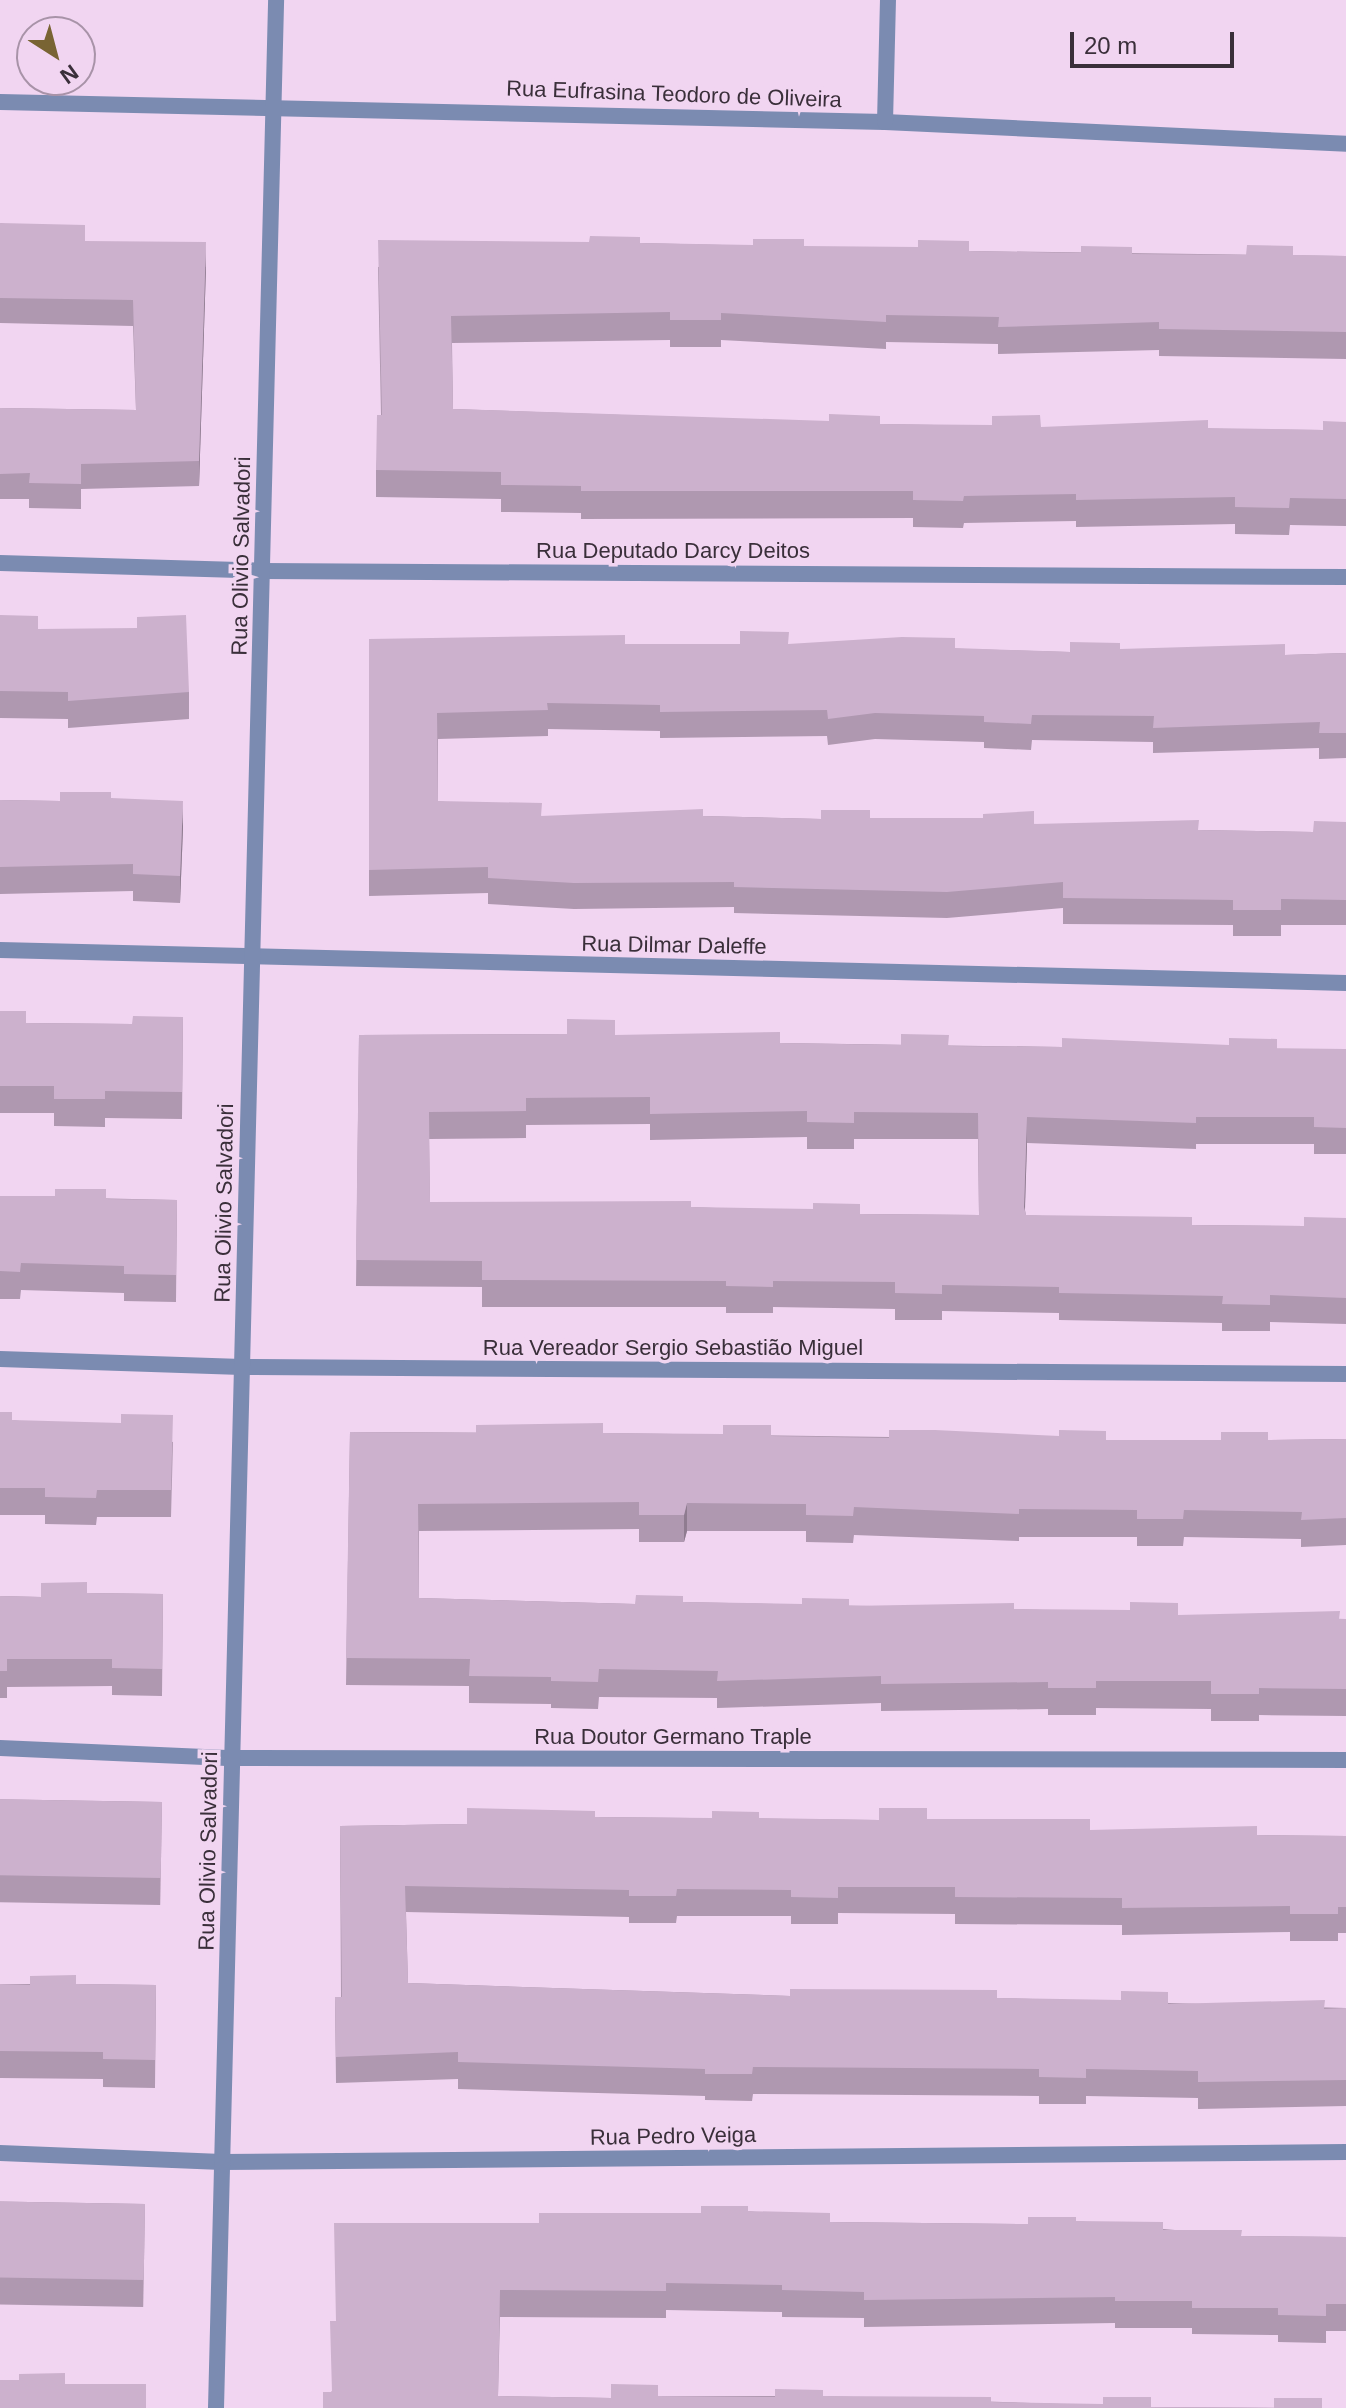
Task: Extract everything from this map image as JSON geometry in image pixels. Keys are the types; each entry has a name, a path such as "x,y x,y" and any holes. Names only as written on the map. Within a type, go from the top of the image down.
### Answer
{"street":[{"name":"Rua Olivio Salvadori","path":"216,2408 276,0"},
{"path":"885,122 888,0"},
{"name":"Rua Eufrasina Teodoro de Oliveira","path":"0,102 273,104 885,122 1346,144"},
{"name":"Rua Deputado Darcy Deitos","path":"0,563 262,571 1346,577"},
{"name":"Rua Dilmar Daleffe","path":"0,950 1346,983"},
{"name":"Rua Vereador Sergio Sebastião Miguel","path":"0,1359 242,1367 1346,1374"},
{"name":"Rua Doutor Germano Traple","path":"0,1748 233,1758 1346,1760"},
{"name":"Rua Pedro Veiga","path":"0,2153 222,2162 1346,2152"}],"building":[{"path":"0,223 85,225 85,241 206,242 199,461 81,464 81,484 29,483 30,473 0,474 0,408 136,410 133,300 0,298"},
{"path":"590,236 640,237 640,243 753,245 753,239 804,239 804,246 918,247 918,240 969,241 969,251 1081,253 1081,246 1132,247 1132,254 1246,255 1247,245 1293,246 1293,255 1346,256 1346,332 1159,329 1159,322 998,327 999,317 886,315 886,322 721,313 721,320 670,320 670,312 451,316 453,409 829,421 829,414 880,416 880,424 992,425 992,416 1040,415 1041,427 1208,420 1208,428 1323,430 1323,421 1346,422 1346,499 1290,498 1289,508 1235,507 1235,497 1076,500 1076,494 964,496 963,501 913,500 913,491 581,491 581,486 501,485 501,472 376,470 377,415 382,415 378,240 589,242"},
{"path":"0,615 38,616 38,629 137,628 137,617 186,615 189,692 68,701 68,692 0,691"},
{"path":"740,631 789,632 788,644 902,637 955,638 955,648 1070,652 1070,642 1120,643 1120,649 1285,644 1285,655 1346,653 1346,733 1319,733 1320,722 1153,728 1154,716 1032,715 1031,724 984,722 984,716 875,713 828,719 827,710 660,712 660,705 547,703 548,710 437,713 438,801 542,803 541,816 703,809 703,816 821,819 821,810 870,810 870,818 983,818 983,814 1034,811 1034,824 1199,820 1198,830 1313,832 1314,821 1346,822 1346,900 1281,899 1281,910 1233,910 1233,900 1063,898 1063,882 947,892 734,887 734,882 574,883 488,878 488,867 369,870 369,639 625,635 625,644 740,644"},
{"path":"60,792 111,792 111,798 183,801 180,876 133,874 133,864 0,867 0,800 60,801"},
{"path":"0,1011 26,1011 26,1023 132,1024 133,1016 183,1017 182,1092 105,1091 105,1099 54,1099 54,1086 0,1086"},
{"path":"567,1019 615,1020 615,1035 780,1032 780,1043 901,1045 901,1034 949,1035 948,1046 1062,1047 1062,1038 1229,1045 1229,1038 1277,1039 1277,1049 1346,1049 1346,1128 1314,1127 1314,1117 1196,1117 1196,1123 1027,1117 1024,1207 1026,1215 1192,1217 1192,1225 1304,1226 1304,1217 1346,1218 1346,1298 1270,1295 1270,1305 1222,1304 1223,1296 1059,1293 1059,1287 942,1285 942,1294 895,1293 895,1282 773,1281 773,1287 726,1286 726,1281 482,1280 482,1261 356,1260 359,1035 567,1034","holes":["650,1097 650,1114 807,1111 807,1122 854,1123 854,1112 978,1113 979,1215 860,1214 860,1204 813,1203 813,1209 691,1207 691,1201 430,1202 429,1112 526,1111 526,1098"]},
{"path":"55,1189 106,1189 106,1199 177,1200 176,1275 124,1274 124,1266 21,1263 20,1272 0,1271 0,1196 55,1196"},
{"path":"0,1412 12,1412 12,1420 121,1423 121,1414 173,1415 171,1490 97,1490 96,1498 45,1497 45,1488 0,1488"},
{"path":"603,1423 603,1433 723,1434 723,1425 771,1425 771,1436 889,1438 889,1430 935,1430 1059,1436 1059,1430 1106,1431 1106,1440 1221,1440 1221,1432 1268,1432 1268,1440 1346,1439 1346,1518 1301,1520 1302,1512 1184,1510 1183,1519 1137,1519 1137,1510 1019,1509 1019,1514 854,1507 853,1516 806,1515 806,1504 687,1503 684,1515 639,1515 639,1502 418,1504 419,1598 635,1604 636,1595 683,1596 683,1602 802,1604 802,1598 849,1599 849,1606 1014,1603 1014,1609 1130,1610 1130,1602 1178,1603 1178,1615 1340,1611 1339,1619 1346,1619 1346,1689 1259,1688 1259,1694 1211,1694 1211,1681 1096,1681 1096,1688 1048,1688 1048,1682 881,1684 881,1676 717,1681 718,1671 599,1669 598,1682 551,1681 551,1677 469,1676 470,1659 346,1658 350,1432 476,1433 476,1425"},
{"path":"87,1582 87,1593 163,1594 162,1669 112,1668 112,1659 7,1659 7,1671 0,1671 0,1596 41,1597 41,1583"},
{"path":"0,1799 162,1802 161,1878 0,1875"},
{"path":"467,1808 595,1811 595,1817 712,1818 712,1811 759,1812 759,1818 879,1820 879,1808 927,1808 927,1819 1090,1819 1090,1830 1257,1826 1257,1835 1346,1836 1346,1907 1338,1907 1338,1914 1290,1914 1290,1906 1122,1908 1122,1898 955,1897 955,1887 838,1887 838,1898 791,1897 791,1890 677,1889 676,1896 629,1896 629,1890 405,1886 408,1983 790,1996 790,1989 997,1990 997,1998 1121,2000 1121,1991 1168,1992 1168,2004 1325,2000 1324,2009 1346,2008 1346,2080 1198,2082 1198,2071 1086,2069 1086,2078 1039,2077 1039,2069 753,2067 752,2074 705,2074 705,2069 458,2062 458,2052 336,2057 335,1997 342,1997 340,1826 467,1824"},
{"path":"76,1975 76,1984 156,1985 155,2060 103,2059 103,2052 0,2051 0,1984 30,1985 30,1976"},
{"path":"0,2201 145,2204 144,2280 0,2277"},
{"path":"701,2206 748,2206 748,2211 830,2213 830,2222 1028,2224 1028,2217 1076,2217 1076,2221 1163,2222 1163,2230 1242,2230 1241,2236 1346,2237 1346,2304 1326,2304 1326,2316 1278,2315 1278,2308 1192,2308 1192,2301 1115,2301 1115,2297 864,2300 864,2292 782,2290 782,2285 666,2283 666,2291 500,2290 498,2396 611,2398 611,2384 658,2385 658,2396 775,2397 775,2389 823,2390 823,2396 991,2397 991,2402 1103,2404 1103,2397 1151,2397 1151,2407 1274,2408 323,2408 323,2392 332,2392 330,2321 336,2321 334,2223 539,2223 539,2213 701,2213"},
{"path":"65,2373 65,2384 146,2384 146,2408 0,2408 0,2380 19,2380 19,2374"},
{"path":"1274,2398 1322,2398 1322,2408 1274,2408"}]}
